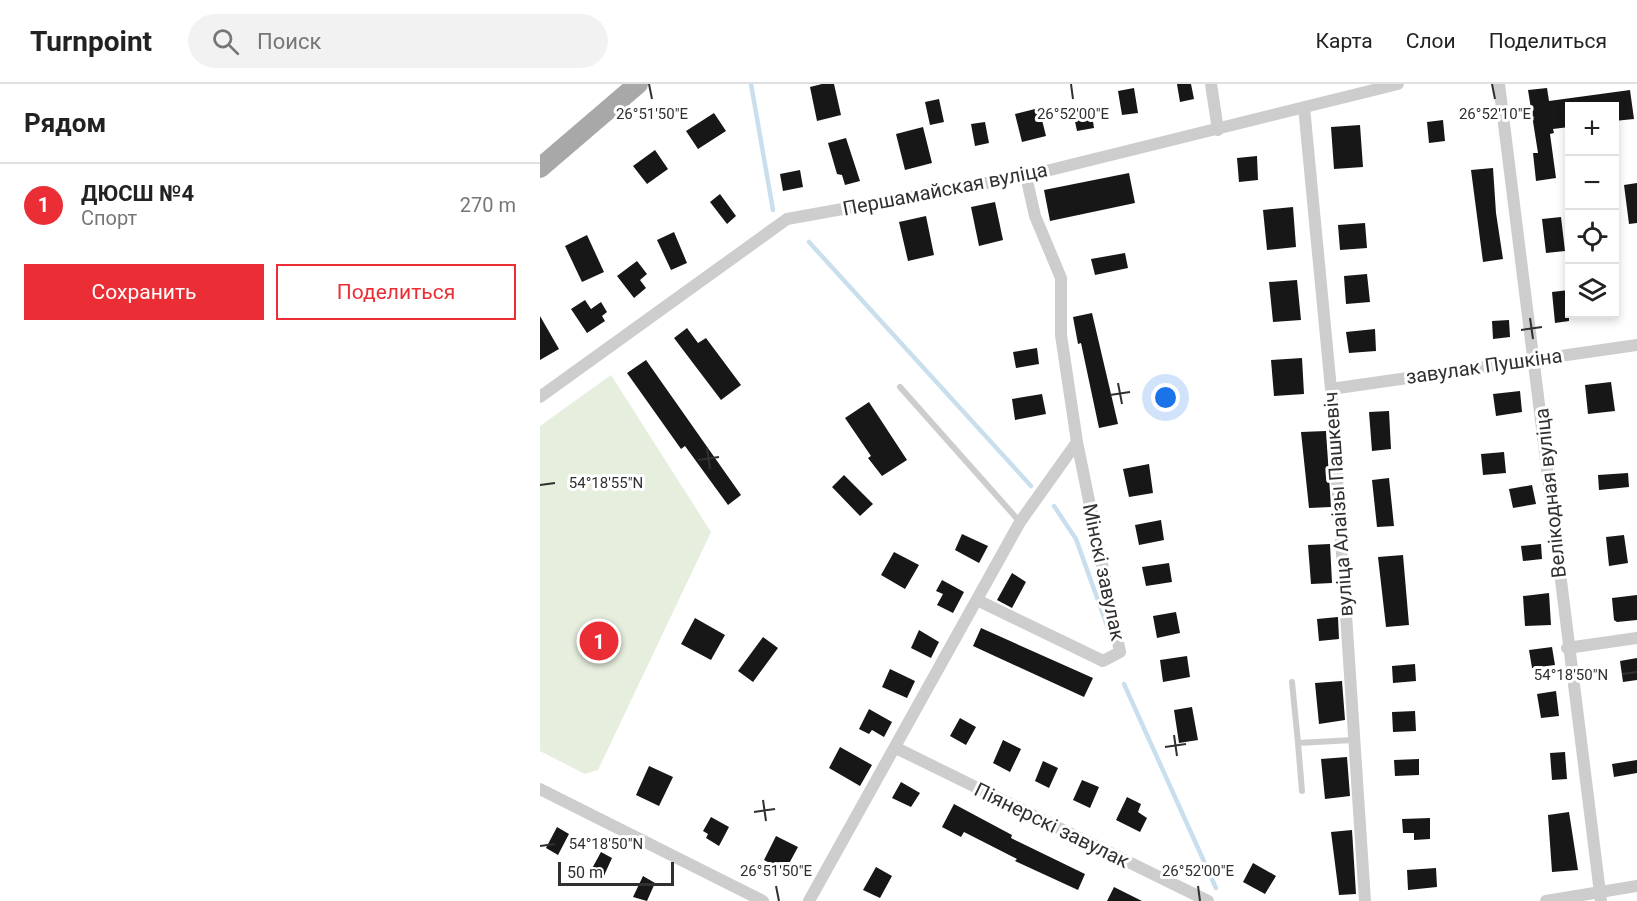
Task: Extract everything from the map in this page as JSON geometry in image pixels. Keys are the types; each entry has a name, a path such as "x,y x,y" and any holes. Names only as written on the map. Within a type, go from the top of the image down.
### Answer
{"main road":[{"path":"540,168 638,84"}],"street":[{"path":"1211,84 1218,130"},
{"name":"Першамайская вуліца","path":"540,397 787,219 1026,176 1398,84"},
{"name":"Велікодная вуліца","path":"1499,84 1534,358 1567,648 1600,896"},
{"name":"вуліца Алаізы Пашкевіч","path":"1304,107 1331,389 1365,901"},
{"name":"Мінскі завулак","path":"977,600 1103,661 1120,652 1077,442 1060,335 1061,278 1035,216 1026,176"},
{"name":"завулак Пушкіна","path":"1331,389 1637,345"},
{"path":"809,901 1020,522 1077,442"},
{"path":"1567,648 1637,638"},
{"name":"Піянерскі завулак","path":"896,748 1208,901"},
{"path":"540,789 763,901"},
{"path":"1546,901 1600,896 1637,886"}],"lane":[{"path":"900,387 1020,522"},
{"path":"1292,682 1302,790"},
{"path":"1298,743 1353,740"}],"green space":[{"path":"611,375 711,532 598,770 585,774 540,751 540,426"}],"building":[{"path":"834,84 841,115 817,121 810,87"},
{"path":"1177,84 1191,84 1194,99 1180,102"},
{"path":"1134,88 1138,113 1122,115 1118,91"},
{"path":"1547,88 1549,101 1630,90 1634,119 1619,120 1619,102 1565,102 1565,128 1553,129 1554,133 1550,134 1556,178 1536,181 1533,153 1538,153 1528,90"},
{"path":"939,99 944,122 930,125 925,102"},
{"path":"1039,108 1046,136 1022,142 1015,114"},
{"path":"1091,109 1094,128 1077,131 1073,112"},
{"path":"714,113 726,131 698,149 686,131"},
{"path":"1443,120 1445,141 1429,143 1427,122"},
{"path":"985,122 989,143 975,146 971,124"},
{"path":"1360,125 1363,167 1334,169 1331,127"},
{"path":"923,127 932,163 905,170 896,134"},
{"path":"846,138 860,181 845,185 842,175 837,174 828,143"},
{"path":"655,150 668,169 647,184 633,166"},
{"path":"1257,156 1258,180 1239,182 1237,158"},
{"path":"1493,168 1496,213 1503,259 1483,262 1471,170"},
{"path":"800,170 803,187 783,191 780,174"},
{"path":"1129,173 1135,203 1050,221 1044,190"},
{"path":"1637,183 1637,223 1629,224 1624,185"},
{"path":"720,194 736,216 727,224 710,202"},
{"path":"995,202 1003,240 979,246 971,207"},
{"path":"1293,207 1296,247 1267,250 1263,210"},
{"path":"926,216 934,255 908,261 899,222"},
{"path":"1561,217 1565,251 1546,253 1542,219"},
{"path":"1365,223 1367,248 1340,250 1338,225"},
{"path":"674,232 687,263 671,270 657,240"},
{"path":"587,235 604,272 582,282 565,246"},
{"path":"1125,253 1128,268 1095,275 1091,259"},
{"path":"637,261 647,274 640,280 646,288 634,298 617,276"},
{"path":"1367,274 1370,302 1346,304 1344,276"},
{"path":"1297,280 1301,320 1273,322 1269,282"},
{"path":"1565,290 1565,318 1569,318 1569,321 1555,323 1552,292"},
{"path":"585,300 591,309 601,302 607,312 602,316 605,321 587,333 571,309"},
{"path":"1092,313 1118,424 1099,428 1081,343 1078,344 1073,317"},
{"path":"540,316 559,349 540,360"},
{"path":"1509,320 1510,337 1493,339 1492,321"},
{"path":"687,328 698,343 706,338 741,385 721,400 674,338"},
{"path":"1375,329 1376,351 1349,353 1346,332"},
{"path":"1037,348 1039,364 1016,368 1013,352"},
{"path":"1302,358 1304,394 1274,396 1271,360"},
{"path":"646,360 741,495 728,505 685,446 681,449 627,373"},
{"path":"1611,382 1615,411 1588,414 1585,385"},
{"path":"1520,391 1522,412 1496,416 1493,394"},
{"path":"1042,394 1046,414 1015,420 1012,399"},
{"path":"869,402 907,460 882,476 868,458 871,456 845,418"},
{"path":"1389,411 1391,449 1372,451 1369,412"},
{"path":"1326,431 1331,507 1309,508 1301,432"},
{"path":"1504,452 1506,473 1483,475 1481,454"},
{"path":"1149,464 1153,493 1129,497 1123,469"},
{"path":"1628,473 1629,487 1599,490 1598,475"},
{"path":"844,475 873,504 860,516 832,487"},
{"path":"1389,478 1394,526 1377,527 1372,480"},
{"path":"1532,485 1536,504 1513,508 1509,489"},
{"path":"1161,520 1164,540 1139,545 1135,525"},
{"path":"962,534 988,546 979,563 955,550"},
{"path":"1624,535 1628,563 1609,566 1606,537"},
{"path":"1330,544 1332,583 1311,584 1308,545"},
{"path":"1541,544 1542,559 1523,561 1521,546"},
{"path":"894,552 919,565 905,589 881,575"},
{"path":"1403,555 1409,625 1386,627 1378,557"},
{"path":"1169,563 1172,582 1146,586 1142,567"},
{"path":"1012,573 1026,582 1012,608 997,600"},
{"path":"942,580 964,592 953,613 937,605 943,594 936,591"},
{"path":"1549,593 1551,625 1525,626 1523,596"},
{"path":"1637,595 1637,620 1617,622 1614,620 1612,598"},
{"path":"1176,612 1180,633 1157,638 1153,616"},
{"path":"1338,617 1339,639 1319,641 1317,619"},
{"path":"695,618 725,635 711,660 681,644"},
{"path":"981,628 1093,678 1084,697 973,646"},
{"path":"919,630 939,642 931,658 911,648"},
{"path":"763,637 778,648 753,682 738,671"},
{"path":"1552,647 1555,665 1532,668 1529,650"},
{"path":"1187,656 1190,677 1163,682 1160,660"},
{"path":"1637,658 1637,680 1623,682 1620,661"},
{"path":"1415,664 1416,681 1393,683 1392,666"},
{"path":"890,669 915,681 907,698 882,687"},
{"path":"1342,681 1345,720 1319,724 1315,683"},
{"path":"1556,691 1559,716 1541,718 1537,694"},
{"path":"1192,707 1198,740 1179,743 1174,710"},
{"path":"869,709 892,722 884,737 872,730 869,734 859,729"},
{"path":"1415,711 1416,731 1393,732 1392,712"},
{"path":"960,718 976,727 966,745 950,736"},
{"path":"1003,740 1021,749 1010,772 993,763"},
{"path":"840,747 872,765 860,786 829,768"},
{"path":"1565,752 1567,779 1552,780 1550,753"},
{"path":"1347,757 1350,796 1325,799 1321,759"},
{"path":"1419,759 1419,775 1395,776 1394,760"},
{"path":"1637,760 1637,773 1614,777 1612,764"},
{"path":"1043,761 1058,768 1049,788 1035,781"},
{"path":"649,766 673,777 659,806 636,795"},
{"path":"1082,780 1099,787 1090,808 1073,800"},
{"path":"901,782 920,793 911,807 892,798"},
{"path":"1127,797 1141,804 1138,812 1147,818 1140,832 1116,820"},
{"path":"954,804 1012,835 1011,838 1085,874 1078,890 1015,861 1017,859 964,832 961,837 942,827"},
{"path":"1569,812 1578,870 1552,872 1548,815"},
{"path":"711,817 729,827 719,846 706,838 708,834 703,831"},
{"path":"1430,818 1430,839 1414,840 1414,833 1403,833 1402,819"},
{"path":"557,827 569,834 558,855 546,848"},
{"path":"1352,830 1356,894 1339,895 1331,832"},
{"path":"776,836 798,847 785,871 764,860"},
{"path":"601,852 612,858 602,880 589,874"},
{"path":"1253,863 1276,876 1265,894 1243,882"},
{"path":"876,867 892,876 880,898 863,890"},
{"path":"1436,868 1437,887 1408,890 1407,870"},
{"path":"643,876 655,883 647,901 633,897"},
{"path":"1114,887 1142,901 1107,901"}],"waterway":[{"path":"751,84 773,210"},
{"path":"809,242 1031,486"},
{"path":"1054,506 1076,539 1108,628"},
{"path":"1124,684 1216,888"}],"place":[{"name":"ДЮСШ №4","path":"599,641"}]}
